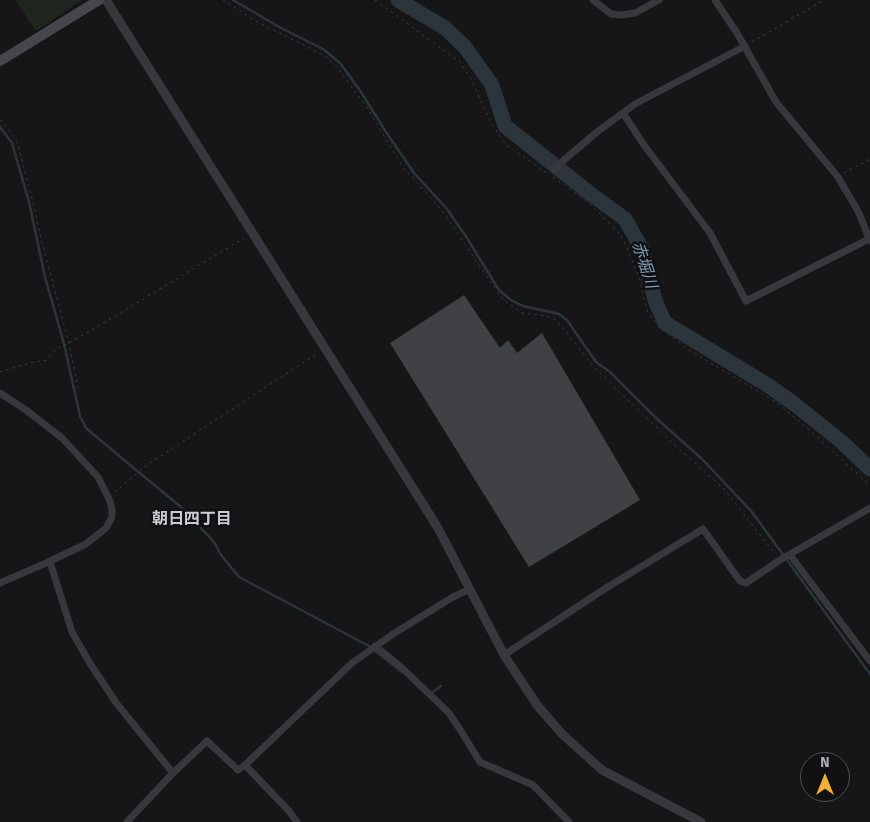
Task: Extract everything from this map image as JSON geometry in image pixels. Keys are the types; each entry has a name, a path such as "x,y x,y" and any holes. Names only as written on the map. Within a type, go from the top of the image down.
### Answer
{"main road":[{"path":"0,61 99,0"}],"street":[{"path":"106,0 438,528 504,656 537,704 562,734 602,770 702,822"},
{"path":"593,0 611,14 621,15 634,14 659,0"},
{"path":"622,113 710,234 746,301 869,240 859,213 838,176 776,102 745,46 715,0"},
{"path":"554,170 597,132 635,104 745,46"},
{"path":"0,393 26,410 62,438 98,476 110,501 112,517 106,528 86,544 50,562 0,583"},
{"path":"504,656 606,588 703,529 740,581 746,583 780,560 870,508"},
{"path":"790,555 870,661"},
{"path":"50,562 72,632 91,665 117,704 173,773"},
{"path":"127,822 173,773 208,741 238,770 352,663 375,646 454,597 470,590"},
{"path":"375,646 401,666 449,713 480,762 533,785 568,822"},
{"path":"245,765 289,811 297,822"}],"path":[{"path":"223,0 254,20 325,56 337,67 368,109 402,166 441,209 503,300 522,313 546,316 556,320 596,369 680,450 724,489 780,560"},
{"path":"375,0 460,62 471,78 491,123 506,145 588,202 619,234 640,280 647,311 659,327 689,350 776,402 870,485"},
{"path":"745,46 824,0"},
{"path":"0,120 10,131 18,145 69,344 78,388"},
{"path":"838,176 870,159"},
{"path":"0,372 29,363 47,360 56,349 69,344 252,233"},
{"path":"107,494 114,492 146,465 325,349"}],"shaded area":[{"path":"15,0 82,0 36,31"}],"building":[{"path":"464,295 500,348 508,340 517,353 542,333 640,500 529,567 390,343"}],"waterway":[{"path":"233,0 279,27 323,49 340,63 414,173 447,209 499,290 511,300 523,306 559,314 567,320 596,362 610,372 655,417 702,459 752,512 870,674"},
{"name":"赤堀川","path":"398,0 445,28 465,47 492,85 505,126 625,219 642,249 656,303 665,323 766,384 793,403 842,442 870,469"},
{"path":"0,127 12,143 29,202 45,277 64,344 80,416 86,428 181,507 214,542 221,555 239,577 369,646 402,672"},
{"path":"430,694 441,686"}],"district":[{"name":"朝日四丁目","path":"192,520"}]}
